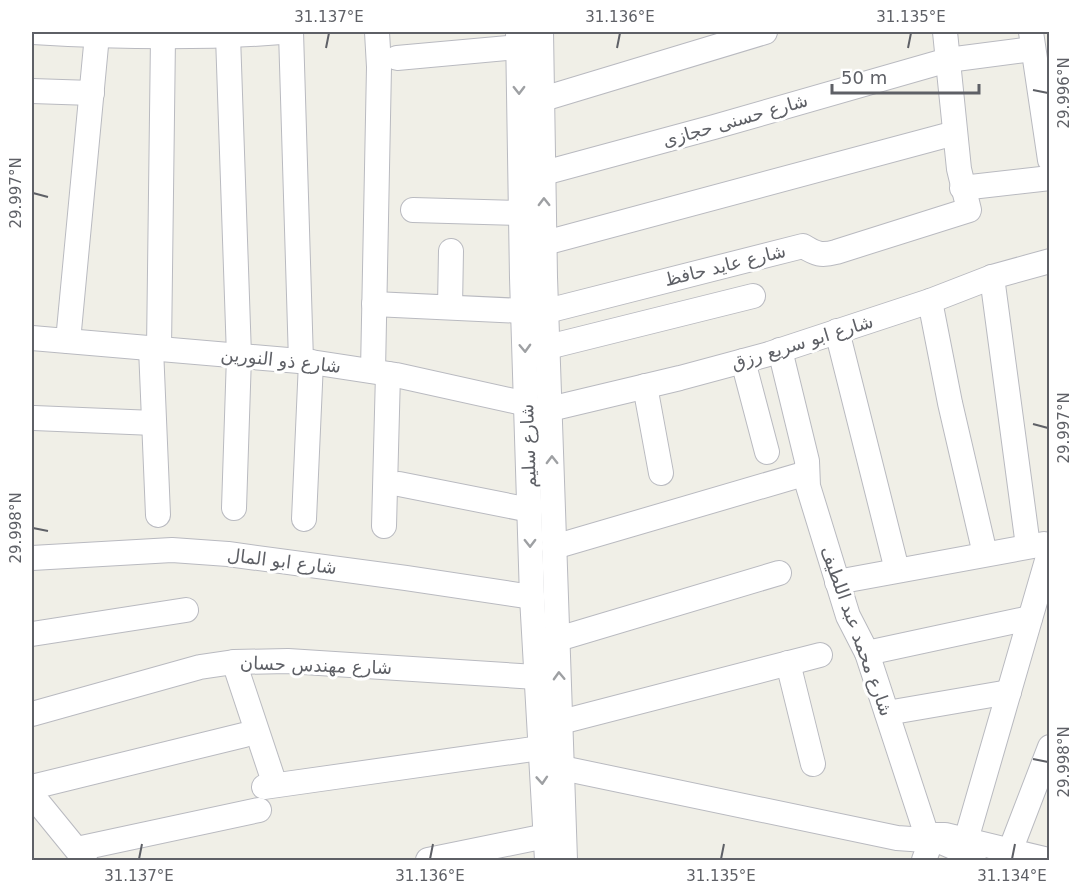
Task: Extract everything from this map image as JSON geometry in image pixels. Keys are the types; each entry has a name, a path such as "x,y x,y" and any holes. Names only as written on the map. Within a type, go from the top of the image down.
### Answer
{"street":[{"path":"33,32 156,35 281,32"},
{"path":"291,32 306,361 304,519"},
{"path":"377,32 379,67 374,304 381,372 384,526"},
{"path":"543,99 765,32"},
{"path":"945,32 966,199"},
{"name":"شارع سليم","path":"546,33 543,99 545,243 535,311 527,404 532,597 547,861"},
{"path":"68,341 92,93 89,34"},
{"path":"234,34 239,356 234,508"},
{"path":"156,35 154,423 158,515"},
{"path":"397,58 518,39"},
{"name":"شارع سليم","path":"518,39 521,213 535,311 548,347 565,861"},
{"path":"1032,40 1050,160"},
{"name":"شارع حسنى حجازى","path":"544,173 948,60 1032,40"},
{"path":"32,92 92,93"},
{"path":"545,243 956,133"},
{"name":"شارع عايد حافظ","path":"374,304 535,311 803,246 814,254 824,255 836,252 966,199 1050,178"},
{"path":"413,210 521,213"},
{"path":"450,307 451,251"},
{"name":"شارع ابو سريع رزق","path":"550,409 743,361 930,301 992,277 1050,261"},
{"path":"970,850 1009,692 1030,618 1045,581 1042,546 992,277"},
{"path":"548,347 753,296"},
{"path":"930,301 950,403 985,554"},
{"path":"837,331 897,570"},
{"name":"شارع ذو النورين","path":"32,338 306,361 381,372 527,404"},
{"name":"شارع محمد عبد اللطيف","path":"780,350 807,461 808,486 848,616 867,652 928,846"},
{"path":"743,361 766,452"},
{"path":"645,386 662,474"},
{"path":"34,418 154,423"},
{"path":"554,547 807,473"},
{"path":"399,484 530,510"},
{"path":"837,582 985,554 1042,546"},
{"name":"شارع ابو المال","path":"32,558 172,550 228,554 532,597"},
{"path":"558,639 779,573"},
{"path":"32,634 186,610"},
{"path":"867,652 1030,618"},
{"path":"561,722 820,655"},
{"name":"شارع مهندس حسان","path":"32,714 200,667 234,662 288,661 536,677"},
{"path":"234,662 269,786 540,748"},
{"path":"788,663 813,764"},
{"path":"887,713 1009,692"},
{"path":"32,788 244,735"},
{"path":"1010,851 1050,747"},
{"path":"562,768 928,846 936,835 945,835 970,850 1010,851 1048,861"},
{"path":"36,810 81,855 259,810"},
{"path":"428,861 546,836"}]}
